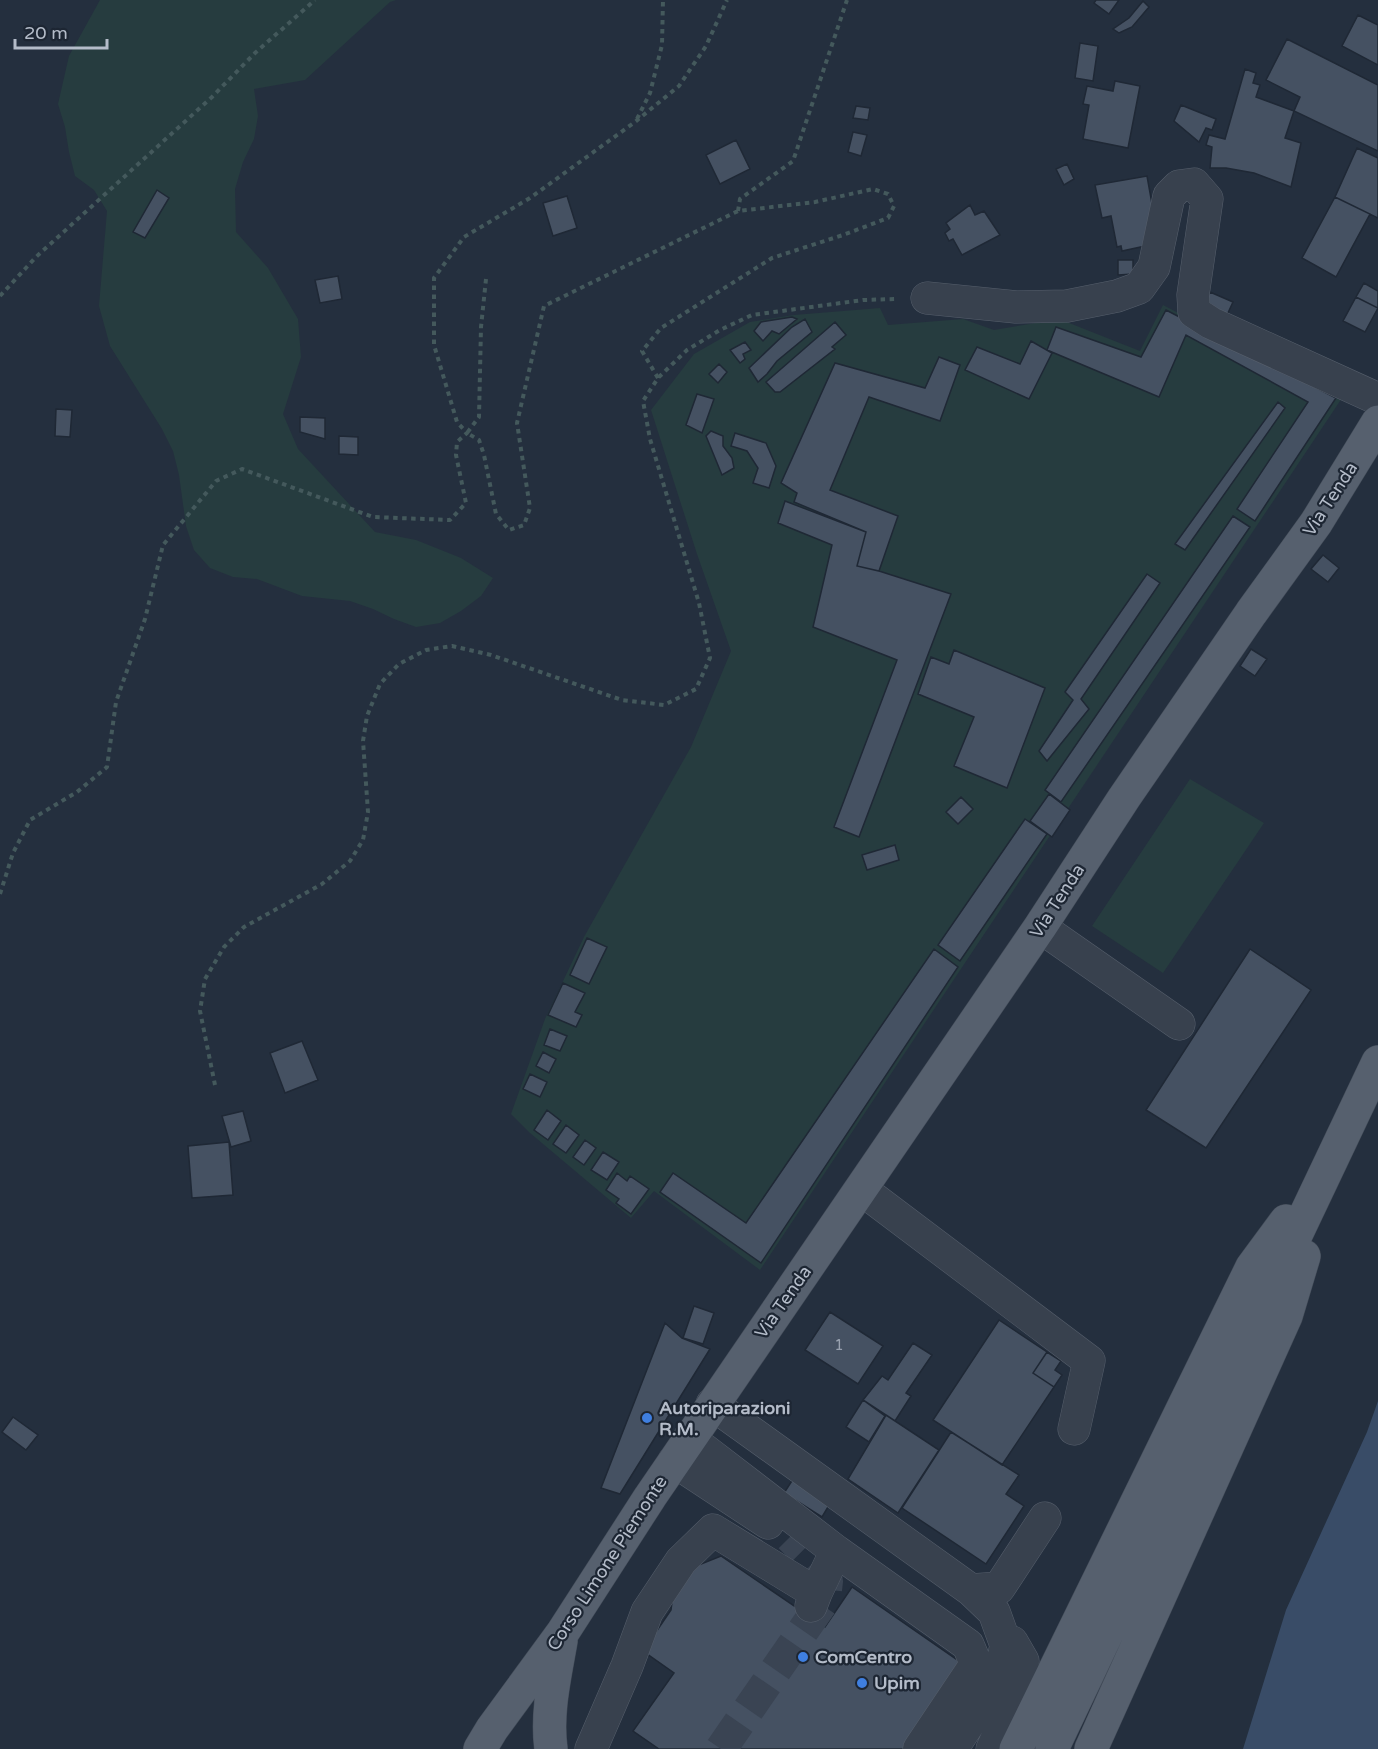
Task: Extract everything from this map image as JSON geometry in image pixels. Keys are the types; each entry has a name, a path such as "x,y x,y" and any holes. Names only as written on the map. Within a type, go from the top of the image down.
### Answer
{"main road":[{"name":"Via Tenda","path":"732,1376 1040,927 1124,798 1316,523 1378,422"},
{"path":"1052,1749 1378,1062"},
{"path":"1016,1749 1252,1267 1333,1156"},
{"path":"1091,1749 1286,1316 1333,1156"},
{"name":"Corso Limone Piemonte","path":"480,1749 563,1632 732,1376"},
{"path":"551,1749 549,1735 552,1693 563,1632"}],"lane":[{"path":"927,298 1016,307 1067,306 1117,296 1139,288 1154,267 1169,196 1179,186 1194,184 1207,199 1193,295 1194,312 1211,323 1378,399"},
{"path":"1040,927 1179,1024"},
{"path":"861,1189 1089,1361 1074,1429"},
{"path":"712,1404 971,1590 994,1612 1023,1660 1021,1685 992,1749"},
{"path":"682,1450 789,1537"},
{"path":"682,1450 836,1551 968,1645 976,1664 919,1749"},
{"path":"971,1590 999,1588 1045,1518"},
{"path":"591,1749 627,1666 646,1612 681,1561 713,1530 813,1599 836,1551"},
{"path":"952,1749 1000,1676 1006,1645 994,1612"}],"path":[{"path":"0,296 36,257 315,0"},
{"path":"635,122 650,93 662,45 663,0"},
{"path":"658,378 642,351 662,328 772,258 888,218 894,206 888,194 873,189 815,202 738,211 544,306 517,423 530,507 524,525 509,530 496,514 484,455 478,440 467,433 457,422 434,345 434,278 464,237 530,198 635,122 678,86 706,46 727,0"},
{"path":"738,211 740,199 793,161 847,0"},
{"path":"0,894 13,854 30,820 77,792 107,767 116,702 145,619 163,545 216,481 242,469 372,517 450,520 466,503 456,454 457,442 479,417 486,279"},
{"path":"215,1085 200,1011 205,979 224,947 244,927 322,884 350,861 363,840 368,812 363,741 367,716 380,684 399,664 426,650 452,646 491,655 622,700 664,705 696,689 710,658 699,603 650,439 643,401 658,378 687,350 720,330 752,315 863,300 927,298"}],"green space":[{"path":"100,0 396,0 390,2 305,80 254,89 258,116 254,139 243,162 235,189 236,232 268,268 298,319 301,357 283,414 298,449 375,532 416,540 461,558 493,578 481,596 440,623 416,627 350,601 302,596 257,579 233,577 210,568 194,550 186,526 179,475 173,451 162,429 110,346 99,306 107,211 94,190 75,176 58,104 69,56"},
{"path":"1163,305 1342,398 760,1270 654,1191 631,1218 530,1133 511,1114 545,1019 584,937 691,747 731,651 651,410 694,354 750,322 794,315 880,308 888,325 963,319 994,330 1059,319 1140,351"},
{"path":"1190,779 1264,823 1163,973 1092,926"}],"water":[{"path":"1378,1401 1378,1749 1243,1749 1286,1610 1367,1432"}],"building":[{"path":"1096,0 1119,0 1109,14 1094,3"},
{"path":"1143,1 1149,7 1132,27 1119,33 1113,29 1129,18"},
{"path":"1358,15 1378,25 1378,65 1342,46"},
{"path":"1287,39 1378,85 1378,151 1294,111 1300,97 1266,80"},
{"path":"1080,43 1098,46 1093,81 1075,78"},
{"path":"1245,69 1256,73 1253,83 1260,85 1256,97 1294,111 1285,138 1301,143 1291,187 1254,173 1226,168 1210,168 1212,147 1206,145 1209,135 1225,139"},
{"path":"1115,81 1140,86 1128,148 1083,139 1089,105 1083,104 1087,86 1113,91"},
{"path":"1181,105 1216,119 1212,130 1206,128 1199,142 1174,121"},
{"path":"856,106 870,108 868,120 853,118"},
{"path":"853,132 867,135 861,156 848,152"},
{"path":"736,140 750,169 720,184 706,155"},
{"path":"1357,148 1378,158 1378,218 1335,197"},
{"path":"1067,164 1074,179 1064,185 1056,169"},
{"path":"1147,176 1159,243 1122,251 1121,246 1117,247 1111,216 1102,218 1095,185"},
{"path":"157,190 169,198 145,238 133,232"},
{"path":"567,196 577,228 553,236 543,203"},
{"path":"1335,197 1370,214 1336,277 1302,258"},
{"path":"970,205 975,215 984,211 1000,235 962,255 953,239 949,241 945,233 950,229 946,223"},
{"path":"1118,260 1133,260 1133,274 1118,275"},
{"path":"338,276 342,299 320,303 315,280"},
{"path":"1364,283 1378,291 1378,308 1356,297"},
{"path":"1210,292 1233,302 1227,315 1204,304"},
{"path":"1356,297 1378,308 1365,332 1343,321"},
{"path":"1166,310 1336,398 1255,521 1237,509 1308,402 1186,335 1159,397 1047,350 1056,327 1141,357"},
{"path":"792,317 797,319 779,334 772,331 763,341 754,331 761,322"},
{"path":"805,319 812,332 777,361 758,382 749,368 792,327"},
{"path":"835,322 846,335 832,347 835,349 780,392 775,392 766,382"},
{"path":"1031,341 1052,353 1029,399 965,370 977,347 1020,364"},
{"path":"745,342 751,350 743,354 745,359 740,363 730,350"},
{"path":"939,357 960,365 940,421 869,397 830,490 898,516 879,571 857,566 866,532 794,502 797,493 781,483 835,363 925,388"},
{"path":"719,364 727,372 718,383 709,374"},
{"path":"697,394 714,399 702,433 686,425"},
{"path":"1278,402 1285,408 1185,550 1175,544"},
{"path":"56,409 72,410 70,437 55,436"},
{"path":"300,417 325,418 325,439 300,432"},
{"path":"711,431 723,436 723,446 732,458 734,468 722,475 706,436"},
{"path":"735,433 766,443 776,466 769,488 753,483 758,468 747,451 731,446"},
{"path":"339,436 358,437 358,455 339,454"},
{"path":"785,501 866,532 857,566 951,594 859,837 834,827 897,660 813,627 832,545 778,523"},
{"path":"1233,516 1250,527 1061,802 1045,790"},
{"path":"1323,555 1339,568 1328,582 1311,569"},
{"path":"1147,574 1160,583 1081,699 1089,709 1047,761 1039,751 1073,700 1065,692"},
{"path":"1251,649 1267,659 1255,676 1240,666"},
{"path":"954,650 1045,688 1007,788 954,766 974,717 918,694 931,657 949,664"},
{"path":"1049,794 1070,810 1052,837 1030,821"},
{"path":"961,797 973,809 958,824 946,812"},
{"path":"1025,819 1047,834 960,961 938,945"},
{"path":"895,845 899,860 867,870 862,855"},
{"path":"587,938 607,947 589,984 570,975"},
{"path":"934,949 958,967 761,1263 660,1192 673,1173 746,1223"},
{"path":"1250,949 1311,990 1206,1148 1146,1110"},
{"path":"563,983 585,993 575,1012 582,1015 576,1027 548,1015"},
{"path":"550,1029 567,1036 560,1051 544,1045"},
{"path":"302,1041 318,1080 285,1093 270,1053"},
{"path":"543,1052 556,1059 549,1073 536,1066"},
{"path":"530,1074 547,1082 540,1097 523,1089"},
{"path":"547,1110 561,1121 548,1140 534,1130"},
{"path":"243,1111 251,1141 231,1147 222,1116"},
{"path":"566,1125 579,1135 566,1153 553,1144"},
{"path":"585,1140 596,1148 584,1165 573,1157"},
{"path":"229,1142 233,1195 192,1198 188,1146"},
{"path":"603,1152 619,1162 607,1180 591,1170"},
{"path":"617,1173 627,1181 630,1176 649,1189 631,1214 616,1203 619,1199 606,1190"},
{"path":"694,1306 714,1313 703,1344 683,1338"},
{"path":"830,1312 883,1346 858,1384 805,1350"},
{"path":"999,1320 1047,1352 1033,1373 1054,1387 1002,1465 933,1420"},
{"name":"Autoriparazioni R.M.","path":"665,1323 682,1338 710,1349 620,1494 601,1488"},
{"path":"913,1343 932,1355 906,1393 911,1396 895,1421 863,1400 882,1376 888,1380"},
{"path":"1047,1352 1061,1361 1055,1370 1062,1375 1054,1387 1033,1373"},
{"path":"863,1400 885,1416 869,1442 846,1427"},
{"path":"886,1415 939,1450 898,1513 848,1479"},
{"path":"13,1417 38,1435 26,1450 2,1432"},
{"path":"951,1432 1019,1475 1006,1494 1024,1506 986,1564 902,1508"},
{"path":"797,1473 834,1497 822,1517 784,1493"},
{"name":"ComCentro","path":"721,1556 825,1627 852,1587 963,1664 904,1749 659,1749 633,1731 674,1673 643,1651 671,1610 673,1594 691,1568"}],"tunnel":[{"path":"721,1749 825,1599 827,1581 818,1565 790,1537"}],"place":[{"name":"Autoriparazioni R.M.","path":"647,1418"},
{"name":"ComCentro","path":"803,1657"},
{"name":"Upim","path":"862,1683"}]}
